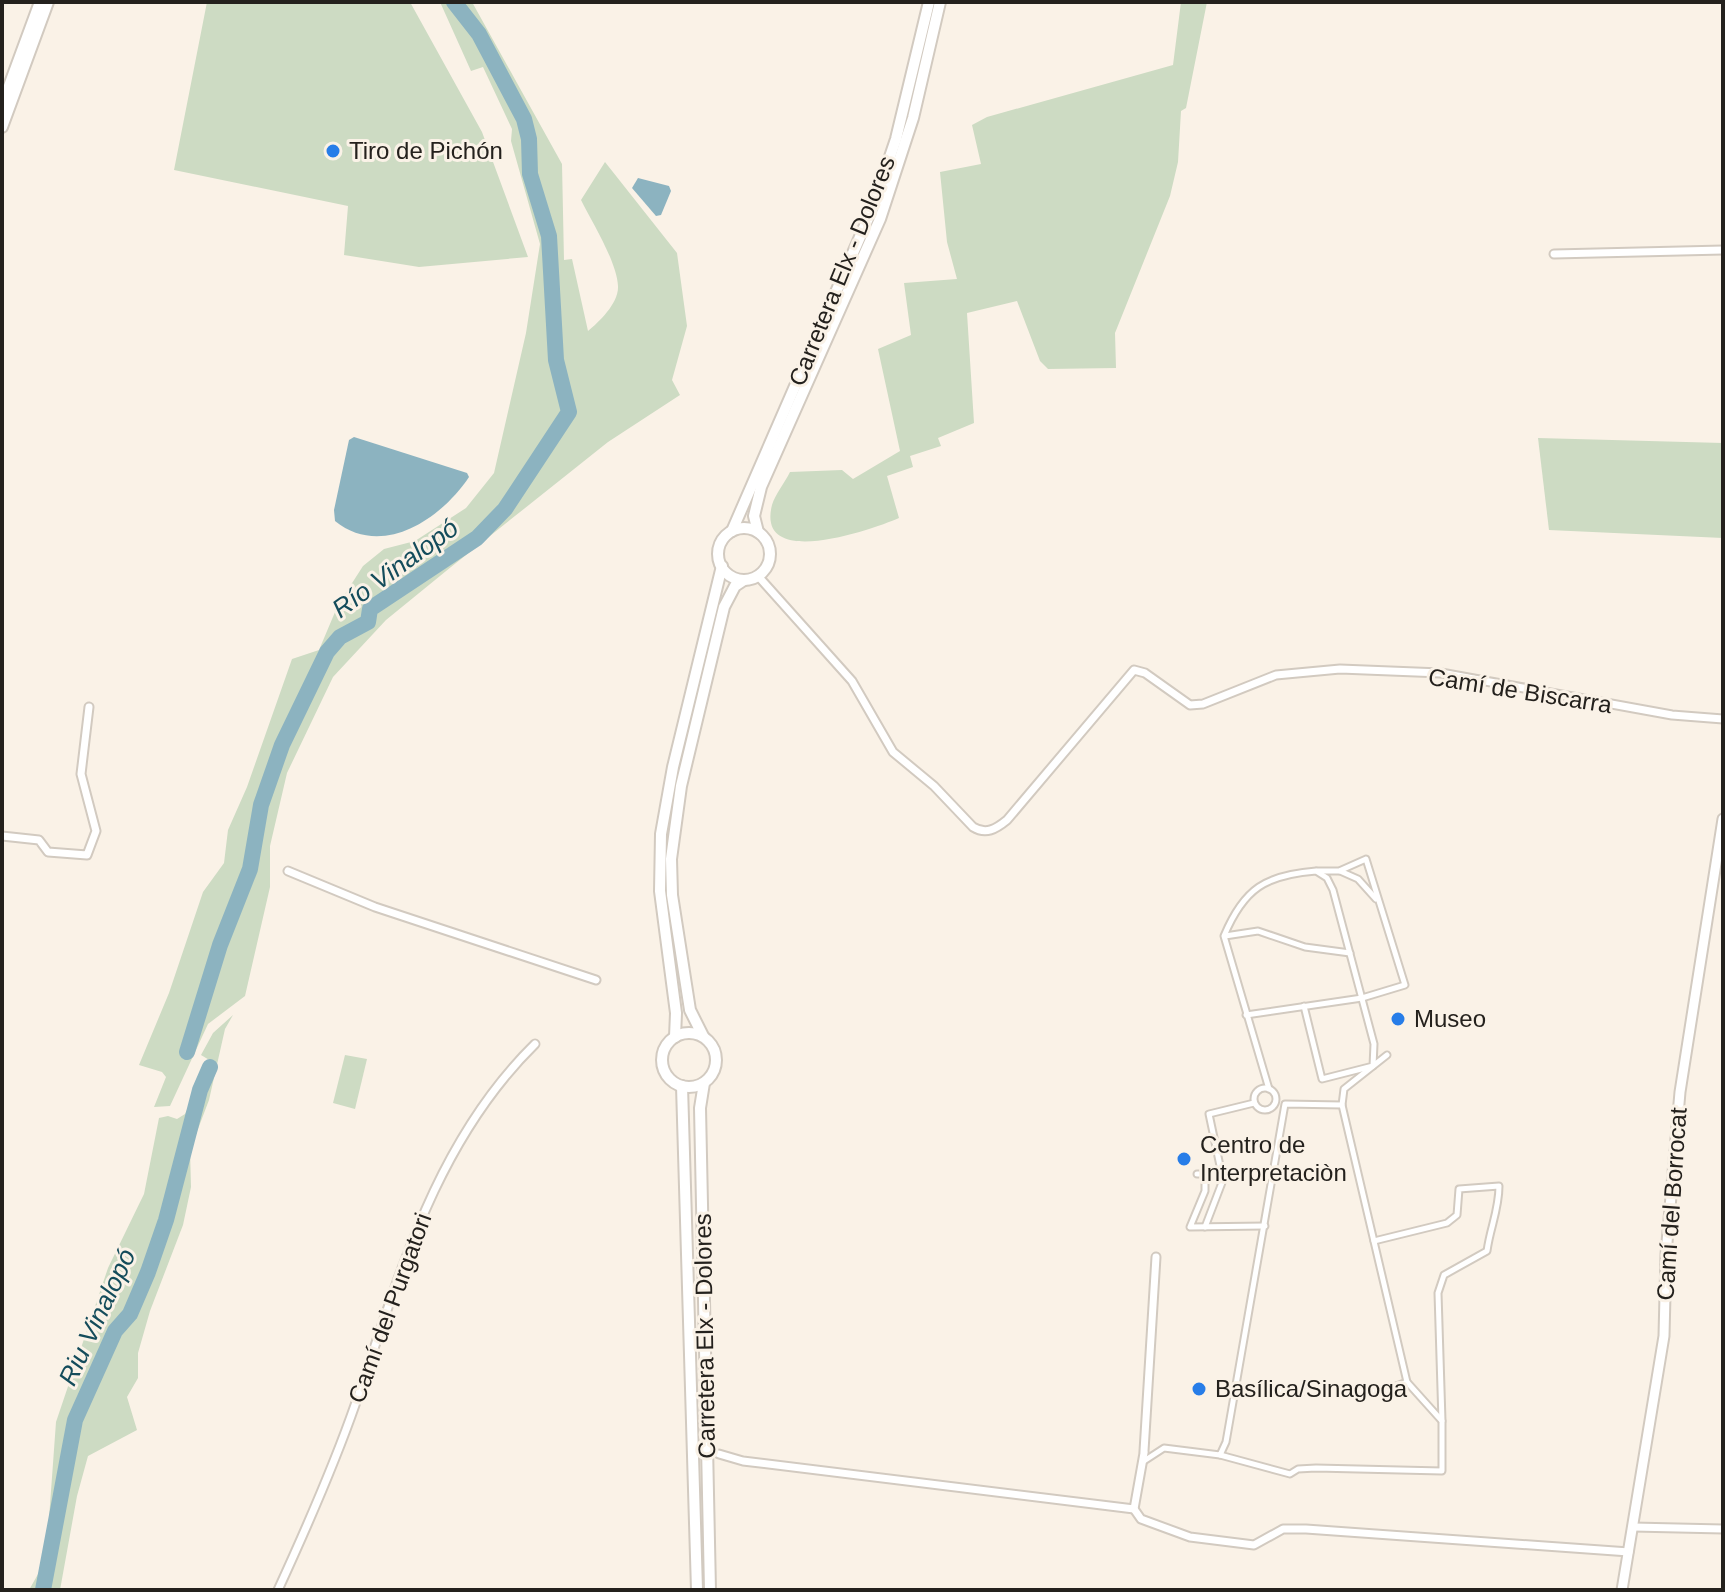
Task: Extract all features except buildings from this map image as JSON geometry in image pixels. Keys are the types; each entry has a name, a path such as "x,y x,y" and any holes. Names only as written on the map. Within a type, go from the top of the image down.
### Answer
{"main road":[{"path":"2,105 40,2"},
{"path":"2,127 48,2"},
{"name":"Carretera Elx - Dolores","path":"732,531 873,207 896,139 929,2"},
{"name":"Carretera Elx - Dolores","path":"758,532 754,516 761,487 862,262 896,174 940,2"},
{"path":"675,1037 676,1013 660,891 661,834 669,781 722,566 721,543 732,531 742,528 758,532 770,551 768,565 758,576 735,586 724,607 681,786 672,843 672,895 690,1010 717,1057 713,1073 704,1083 682,1086 669,1078 662,1063 664,1049 675,1037 686,1032 703,1036"},
{"path":"722,566 731,576 744,580"},
{"name":"Carretera Elx - Dolores","path":"704,1083 700,1123 710,1590"},
{"name":"Carretera Elx - Dolores","path":"682,1086 697,1590"}],"street":[{"path":"1554,254 1723,250"},
{"name":"Camí de Biscarra","path":"758,576 852,681 893,752 934,786 973,827 982,831 994,829 1007,820 1134,670 1145,673 1190,705 1276,675 1340,669 1441,673 1672,715 1723,719"},
{"path":"2,836 39,840 48,852 87,855 96,831 81,774 89,707"},
{"name":"Camí del Borrocat","path":"1622,1590 1664,1336 1666,1254 1680,1092 1723,819"},
{"path":"1246,1015 1362,998 1405,985 1366,859 1339,871"},
{"path":"288,871 375,907 596,980"},
{"path":"1316,871 1327,878 1333,890 1374,1044 1373,1066"},
{"path":"1275,1104 1275,1093 1269,1089 1224,936 1233,913 1250,893 1270,878 1316,871 1339,871 1358,879 1379,903"},
{"path":"1224,936 1258,931 1305,947 1350,953"},
{"path":"1304,1006 1322,1079 1373,1066"},
{"name":"Camí del Purgatori","path":"278,1590 338,1450 385,1308 426,1209 480,1108 535,1044"},
{"path":"1387,1055 1344,1089 1342,1105 1407,1382 1442,1421"},
{"path":"1254,1103 1256,1093 1269,1089"},
{"path":"1205,1227 1223,1180 1209,1114 1254,1103 1266,1111 1275,1104 1342,1105"},
{"path":"1220,1455 1226,1442 1236,1391 1285,1104"},
{"path":"1197,1174 1205,1174 1205,1191 1190,1227 1265,1226"},
{"path":"1143,1455 1164,1448 1220,1455 1290,1474 1298,1469 1316,1468 1442,1471 1438,1293 1444,1275 1487,1251 1490,1232 1499,1211 1499,1186 1459,1189 1457,1215 1447,1223 1374,1241"},
{"path":"1156,1257 1143,1455 1134,1509 1141,1519 1190,1537 1254,1545 1283,1529 1306,1529 1629,1552"},
{"path":"1236,1391 1383,1391 1407,1382"},
{"path":"719,1454 887,1480 1134,1509"},
{"path":"1633,1527 1723,1529"}],"green space":[{"name":"Tiro de Pichón","path":"207,2 410,2 482,132 528,257 419,267 344,255 348,206 174,170"},
{"path":"440,2 472,2 562,164 564,260 572,259 588,331 608,312 618,286 603,242 581,200 605,162 677,253 687,326 672,380 680,395 608,442 451,567 386,620 333,677 287,773 270,846 270,887 245,996 208,1024 170,1106 154,1107 166,1077 162,1072 139,1065 169,993 203,892 224,863 228,830 247,787 292,659 319,650 338,605 363,566 384,549 415,541 466,508 494,473 526,333 540,244 511,141 512,129 483,67 471,71"},
{"path":"1181,2 1207,2 1186,108 1181,111 1178,162 1170,196 1115,333 1116,368 1048,369 1040,361 1017,301 967,313 974,423 938,438 941,446 910,456 913,467 887,476 899,518 867,530 820,540 799,541 781,537 772,525 772,505 790,472 842,470 853,479 900,451 878,349 911,335 904,283 957,279 947,242 940,172 981,164 972,125 987,117 1173,65"},
{"path":"1538,438 1723,443 1723,538 1549,530"},
{"path":"233,1015 225,1029 209,1100 190,1150 191,1187 183,1225 150,1311 138,1353 138,1378 127,1397 137,1430 88,1456 77,1496 60,1590 29,1590 46,1560 56,1422 108,1268 144,1194 159,1118 168,1116 177,1119 185,1114 211,1061 201,1055 213,1033"},
{"path":"345,1055 367,1059 355,1109 333,1103"}],"water":[{"path":"638,178 669,186 671,191 661,215 656,216 632,188"},
{"path":"354,437 467,473 469,477 443,507 409,529 391,535 372,536 353,532 335,521 334,510 349,440"}],"waterway":[{"name":"Río Vinalopó","path":"187,1052 220,945 250,869 261,805 282,745 327,652 340,637 368,622 370,609 477,538 505,509 569,412 556,360 549,236 530,174 529,139 524,119 479,34 454,2"},
{"name":"Riu Vinalopó","path":"43,1590 75,1420 115,1331 130,1314 148,1272 166,1220 200,1090 210,1067"}],"place":[{"name":"Tiro de Pichón","path":"333,151"},
{"name":"Museo","path":"1398,1019"},
{"name":"Centro de Interpretaciòn","path":"1184,1159"},
{"name":"Basílica/Sinagoga","path":"1199,1389"}]}
